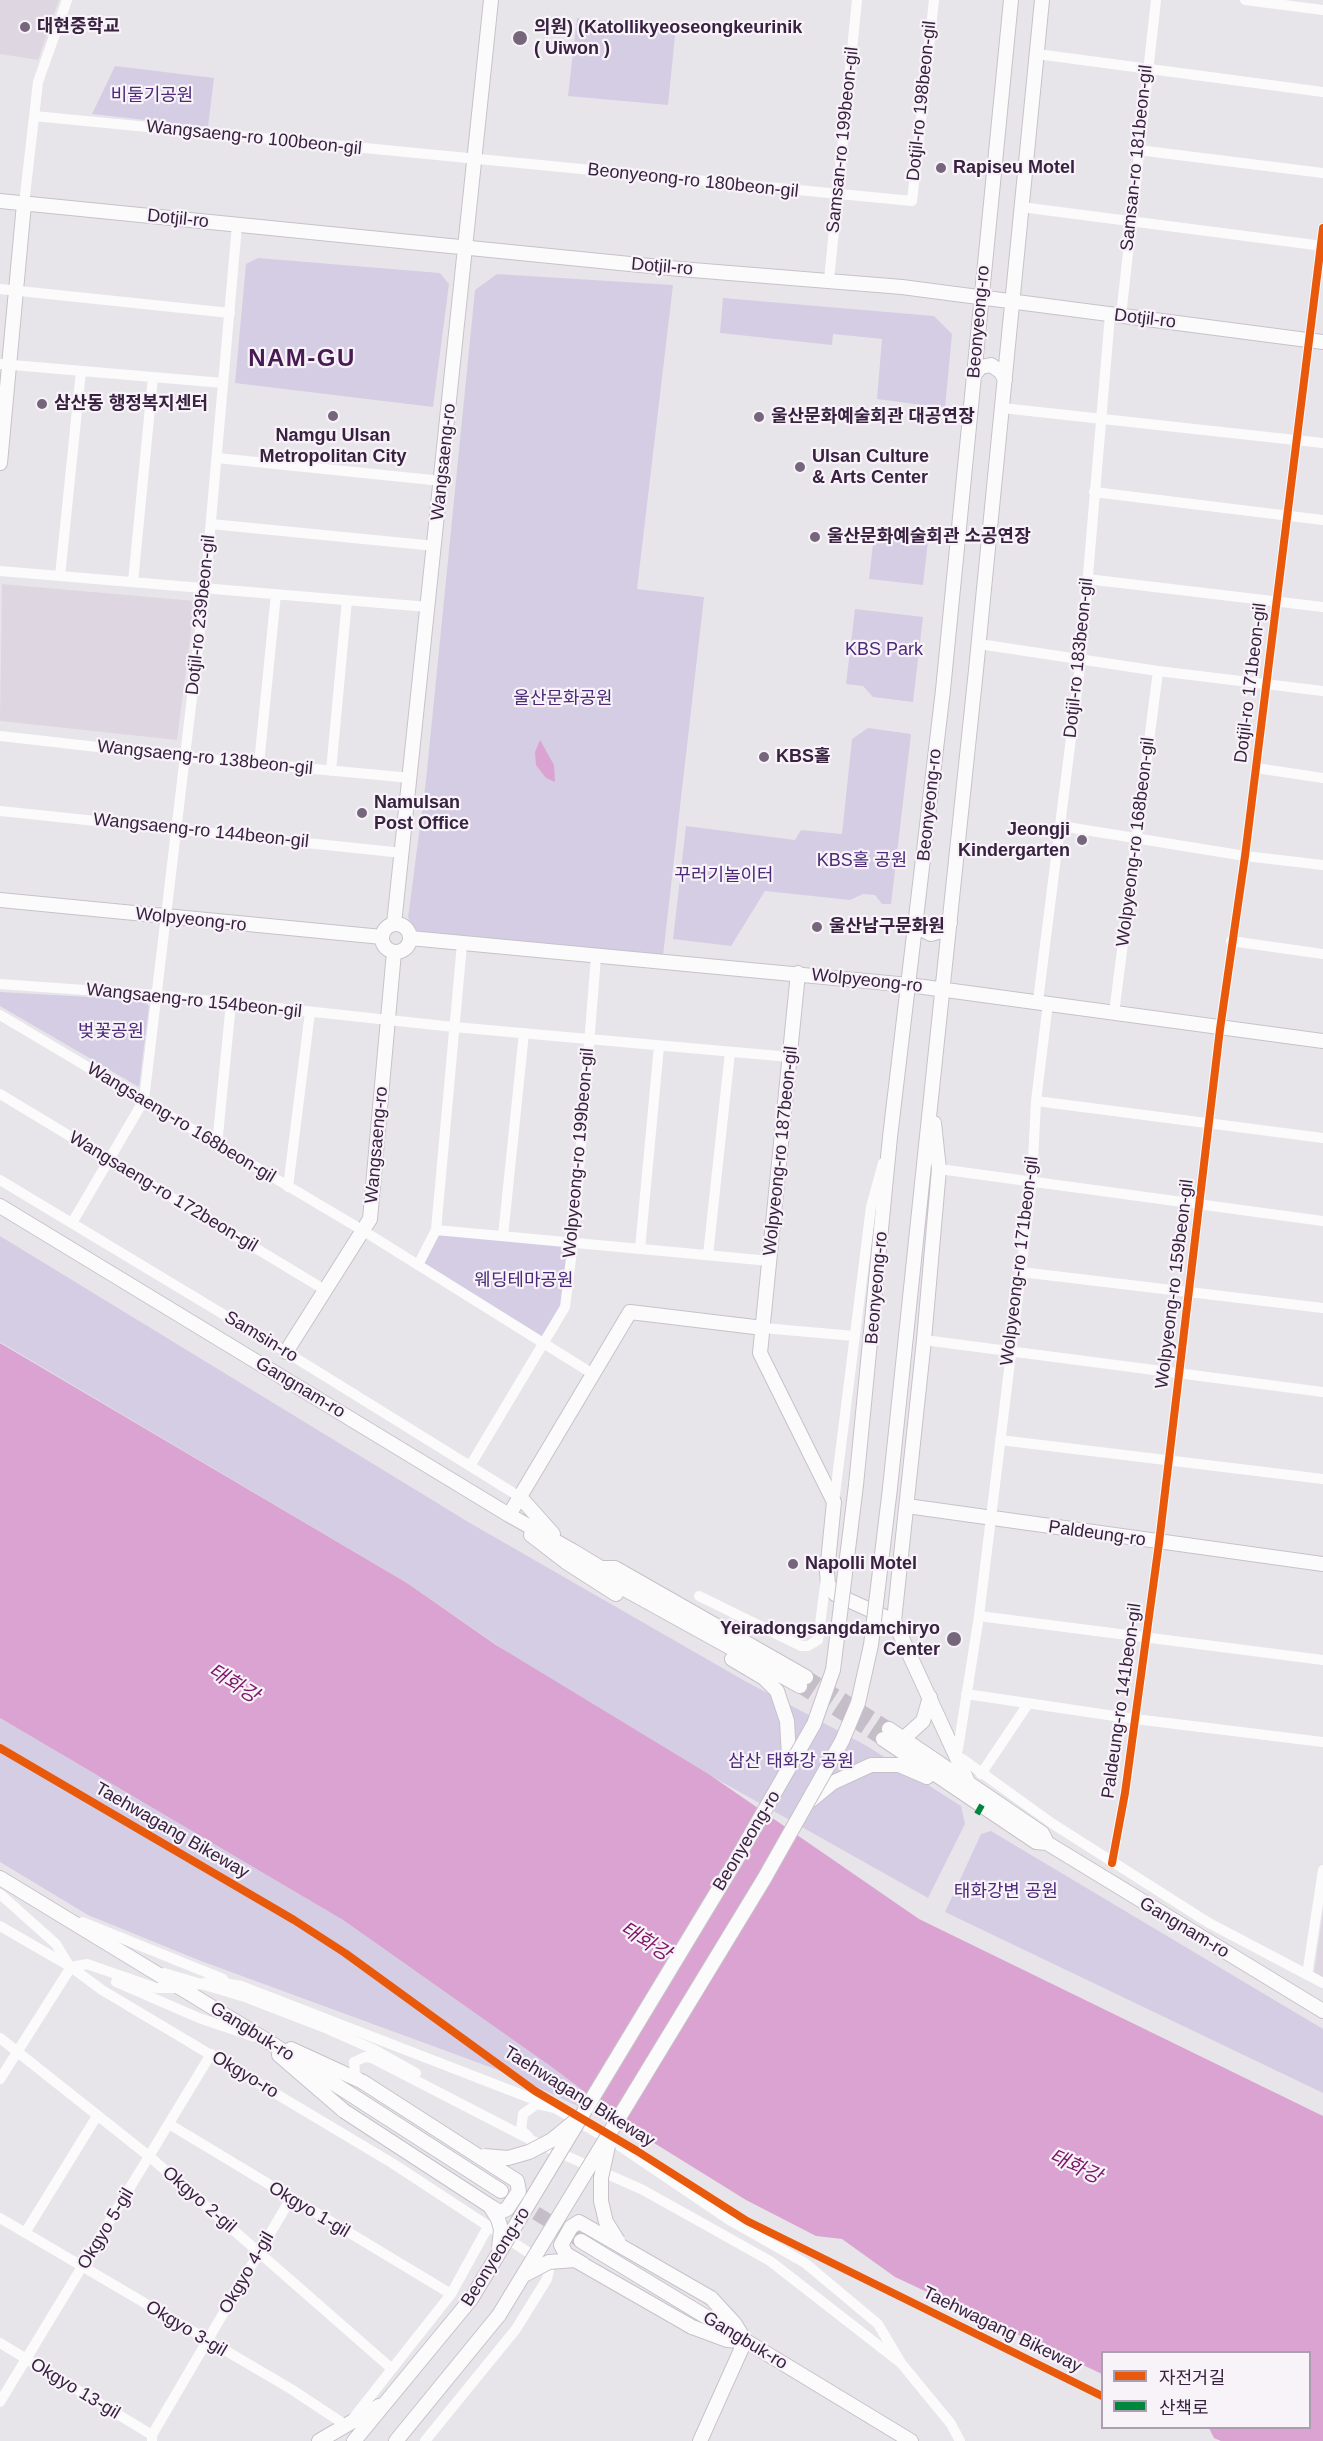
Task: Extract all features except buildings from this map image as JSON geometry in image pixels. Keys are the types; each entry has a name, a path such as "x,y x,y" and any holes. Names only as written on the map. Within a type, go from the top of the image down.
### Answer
{"main road":[{"name":"Wangsaeng-ro","path":"394,924 491,0"},
{"name":"Beonyeong-ro","path":"354,2441 471,2299 781,1783 814,1724 833,1670 856,1485 890,1137 909,985 974,375 1011,0"},
{"name":"Beonyeong-ro","path":"396,2441 499,2315 525,2275 810,1802 851,1722 864,1680 877,1606 950,923 1042,0"},
{"name":"Dotjil-ro","path":"0,201 680,269 829,280 1316,341"},
{"path":"0,463 5,364 16,290 24,204"},
{"path":"974,375 981,368 991,365 1001,372 1005,380"},
{"name":"Wolpyeong-ro","path":"0,900 382,937"},
{"path":"916,920 925,931 932,934 945,930 950,923"},
{"path":"394,924 404,927 410,938 406,947 394,952 386,948 382,937 387,928 394,924"},
{"name":"Wolpyeong-ro","path":"410,938 909,985 1114,1012 1220,1029 1323,1041"},
{"name":"Wangsaeng-ro","path":"286,1352 370,1219 394,952"},
{"name":"Wolpyeong-ro 187beon-gil","path":"798,974 760,1353 834,1502"},
{"path":"931,1094 939,1169 924,1340 894,1621 977,1802"},
{"name":"Gangnam-ro","path":"0,1206 509,1515 601,1568 615,1568 803,1682"},
{"path":"763,1328 630,1312 509,1515 550,1551 601,1586 764,1678 777,1691 788,1721 789,1756 781,1783"},
{"path":"520,1497 549,1531 573,1551"},
{"path":"834,1502 827,1572 828,1584 835,1594 894,1621"},
{"name":"Paldeung-ro","path":"907,1506 1159,1543 1323,1564"},
{"path":"903,1738 923,1720 930,1697"},
{"name":"Gangnam-ro","path":"1047,1843 1042,1833 967,1781 903,1738 886,1734 977,1802 1036,1842 1047,1843 1323,2011"},
{"path":"810,1802 832,1783 857,1770 884,1763 899,1765 918,1772 957,1798 977,1802"},
{"name":"Gangbuk-ro","path":"0,1878 266,2040 501,2191"},
{"path":"266,2040 315,2058 363,2082 520,2184 519,2191 507,2210 500,2212 490,2206 344,2111 303,2078 266,2040"},
{"path":"474,2153 496,2158 519,2156 552,2140 584,2112"},
{"path":"613,2129 601,2178 601,2201 606,2222 623,2247"},
{"path":"490,2206 501,2229 496,2258"},
{"path":"575,2223 584,2224 711,2298 735,2324 745,2341 727,2340 692,2327 567,2254 561,2245 575,2223"},
{"name":"Gangbuk-ro","path":"580,2241 911,2441"},
{"path":"525,2275 541,2265 558,2260 583,2264"},
{"path":"699,2441 745,2341"},
{"path":"319,2441 393,2396"}],"street":[{"path":"24,204 38,82 67,0"},
{"name":"Samsan-ro 199beon-gil","path":"829,280 857,0"},
{"name":"Dotjil-ro 198beon-gil","path":"912,201 934,0"},
{"name":"Samsan-ro 181beon-gil","path":"1115,315 1131,221 1156,0"},
{"path":"1245,0 1323,10"},
{"path":"1037,54 1323,92"},
{"name":"Wangsaeng-ro 100beon-gil","path":"34,116 474,159"},
{"path":"1138,150 1323,173"},
{"name":"Beonyeong-ro 180beon-gil","path":"474,159 912,201"},
{"path":"1021,207 1322,246"},
{"name":"Dotjil-ro 239beon-gil","path":"144,1100 156,994 168,918 205,588 237,225"},
{"name":"Dotjil-ro 171beon-gil","path":"1220,1029 1245,856 1296,439 1316,341 1323,228"},
{"path":"0,289 230,313"},
{"name":"Dotjil-ro 183beon-gil","path":"1043,1002 1060,826 1081,658 1101,418 1115,315"},
{"path":"5,364 223,383"},
{"path":"60,576 81,371"},
{"path":"133,582 153,377"},
{"path":"1002,408 1323,443"},
{"path":"217,458 442,481"},
{"path":"1094,492 1323,520"},
{"path":"211,524 435,546"},
{"path":"0,571 428,607"},
{"path":"1086,579 1323,607"},
{"path":"259,764 276,594"},
{"path":"331,771 347,600"},
{"path":"979,644 1158,671 1323,691"},
{"name":"Wolpyeong-ro 168beon-gil","path":"1114,1012 1158,671"},
{"name":"Wangsaeng-ro 138beon-gil","path":"0,736 186,757 411,778"},
{"path":"1256,768 1323,778"},
{"name":"Wangsaeng-ro 144beon-gil","path":"0,811 403,853"},
{"path":"1060,826 1245,856 1323,865"},
{"path":"1231,941 1323,954"},
{"path":"418,1265 436,1230 462,944"},
{"name":"Wolpyeong-ro 199beon-gil","path":"470,1466 565,1307 573,1242 596,957"},
{"name":"Wangsaeng-ro 154beon-gil","path":"0,984 156,994 454,1027 790,1057"},
{"name":"Wolpyeong-ro 171beon-gil","path":"957,1755 979,1616 1032,1181 1043,1002"},
{"path":"217,1145 231,1003"},
{"path":"288,1187 310,1012"},
{"name":"Wangsaeng-ro 168beon-gil","path":"0,1015 362,1230 593,1374"},
{"name":"Wolpyeong-ro 159beon-gil","path":"1159,1543 1220,1029"},
{"path":"503,1236 524,1033"},
{"path":"640,1249 659,1046"},
{"path":"708,1255 730,1052"},
{"name":"Wangsaeng-ro 172beon-gil","path":"0,1094 325,1290"},
{"path":"72,1222 144,1100"},
{"path":"1036,1101 1323,1138"},
{"path":"834,1502 871,1207 890,1137"},
{"path":"939,1169 1323,1221"},
{"name":"Samsin-ro","path":"0,1180 286,1352 520,1497"},
{"path":"436,1230 770,1261"},
{"path":"1021,1272 1323,1308"},
{"path":"763,1328 854,1336"},
{"path":"924,1340 1323,1392"},
{"path":"999,1440 1323,1479"},
{"name":"Paldeung-ro 141beon-gil","path":"1112,1863 1135,1719 1159,1543"},
{"path":"699,1596 801,1646 808,1646 818,1640 827,1572"},
{"path":"979,1616 1323,1660"},
{"path":"966,1694 1135,1719 1323,1742"},
{"path":"981,1774 1028,1704"},
{"path":"957,1755 981,1774 1112,1863 1209,1923 1323,1983"},
{"path":"1307,1974 1323,1870"},
{"path":"0,1894 56,1944 70,1967 124,1984 219,2026 266,2040"},
{"path":"47,1906 240,1986 555,2108 623,2148 731,2221 805,2263 878,2324 901,2363 951,2424 960,2441"},
{"name":"Okgyo-ro","path":"0,1926 489,2225 546,2264 549,2270 547,2279 516,2329 425,2441"},
{"path":"133,1958 162,1972 245,1997 356,2041 533,2141"},
{"path":"0,2079 70,1967 87,1964 156,1988 182,1988 225,1982 240,1986"},
{"name":"Okgyo 2-gil","path":"0,2038 150,2157 392,2369"},
{"name":"Okgyo 5-gil","path":"0,2402 211,2054"},
{"path":"363,2082 356,2074 354,2062 365,2057 372,2058 533,2141 643,2190 770,2261 901,2363"},
{"path":"533,2141 522,2130 523,2114 537,2104 555,2108"},
{"path":"25,2233 97,2116"},
{"name":"Okgyo 1-gil","path":"169,2124 452,2294"},
{"name":"Okgyo 4-gil","path":"152,2438 291,2198"},
{"name":"Okgyo 3-gil","path":"0,2218 207,2342 291,2389 347,2426"},
{"path":"347,2426 452,2294 489,2225"},
{"name":"Okgyo 13-gil","path":"0,2343 152,2438"}],"shaded area":[{"name":"대현중학교","path":"0,0 59,0 38,60 0,54"},
{"path":"2,584 195,601 177,740 0,721"},
{"path":"1323,1911 1323,1979 1314,1974"}],"green space":[{"path":"577,18 676,26 668,105 568,96"},
{"name":"비둘기공원","path":"115,66 214,78 208,127 92,114"},
{"path":"258,258 440,273 449,284 433,407 235,383 246,264"},
{"name":"울산문화공원","path":"497,274 673,285 637,589 704,597 663,956 418,932 408,918 426,780 475,290"},
{"path":"723,298 934,316 952,334 945,408 877,399 882,339 833,334 832,345 720,333"},
{"path":"875,526 929,532 923,585 869,579"},
{"name":"KBS Park","path":"855,609 923,617 913,702 873,697 863,686 846,684"},
{"path":"868,728 911,734 891,904 882,904 875,895 863,894 850,900 765,891 731,946 673,939 686,826 795,840 801,830 842,834 852,739"},
{"name":"벚꽃공원","path":"0,992 143,1000 149,1006 139,1087 0,1006"},
{"name":"웨딩테마공원","path":"436,1230 573,1242 565,1307 543,1343 418,1265"},
{"name":"삼산 태화강 공원","path":"0,1236 470,1523 745,1681 867,1746 961,1806 965,1824 928,1898 578,1701 407,1583 0,1342"},
{"path":"0,1718 343,1920 553,2068 646,2138 509,2074 201,1961 88,1915 0,1862"},
{"name":"태화강변 공원","path":"991,1831 1323,2029 1323,2093 945,1912 981,1834"}],"water":[{"path":"540,740 554,765 555,782 546,778 536,765 535,752"},
{"name":"태화강","path":"0,1343 407,1583 496,1645 710,1775 919,1919 1323,2116 1323,2441 1221,2441 1214,2438 1210,2429 1311,2429 1311,2351 1101,2351 1101,2374 895,2277 842,2239 816,2236 746,2200 646,2138 553,2068 343,1920 0,1718"}],"tunnel":[{"path":"806,1677 889,1729"},
{"path":"800,1686 883,1739"},
{"path":"518,2202 581,2241"}],"marked path":[{"path":"977,1814 982,1805"}],"cycle path":[{"path":"1112,1863 1125,1793 1159,1543 1220,1029 1245,856 1323,228"},
{"name":"Taehwagang Bikeway","path":"0,1748 294,1920 345,1953 535,2091 637,2151 747,2221 1101,2396"}],"place":[{"name":"대현중학교","path":"25,27"},
{"name":"의원) (Katollikyeoseongkeurinik ( Uiwon )","path":"520,38"},
{"name":"Rapiseu Motel","path":"941,168"},
{"name":"삼산동 행정복지센터","path":"42,404"},
{"name":"Namgu Ulsan Metropolitan City","path":"333,416"},
{"name":"울산문화예술회관 대공연장","path":"759,417"},
{"name":"Ulsan Culture & Arts Center","path":"800,467"},
{"name":"울산문화예술회관 소공연장","path":"815,537"},
{"name":"KBS홀","path":"764,757"},
{"name":"Namulsan Post Office","path":"362,813"},
{"name":"Jeongji Kindergarten","path":"1082,840"},
{"name":"울산남구문화원","path":"817,927"},
{"name":"Napolli Motel","path":"793,1564"},
{"name":"Yeiradongsangdamchiryo Center","path":"954,1639"}],"district":[{"name":"NAM-GU","path":"302,359"}],"park label":[{"name":"KBS홀 공원","path":"862,861"},
{"name":"꾸러기놀이터","path":"724,876"}]}
